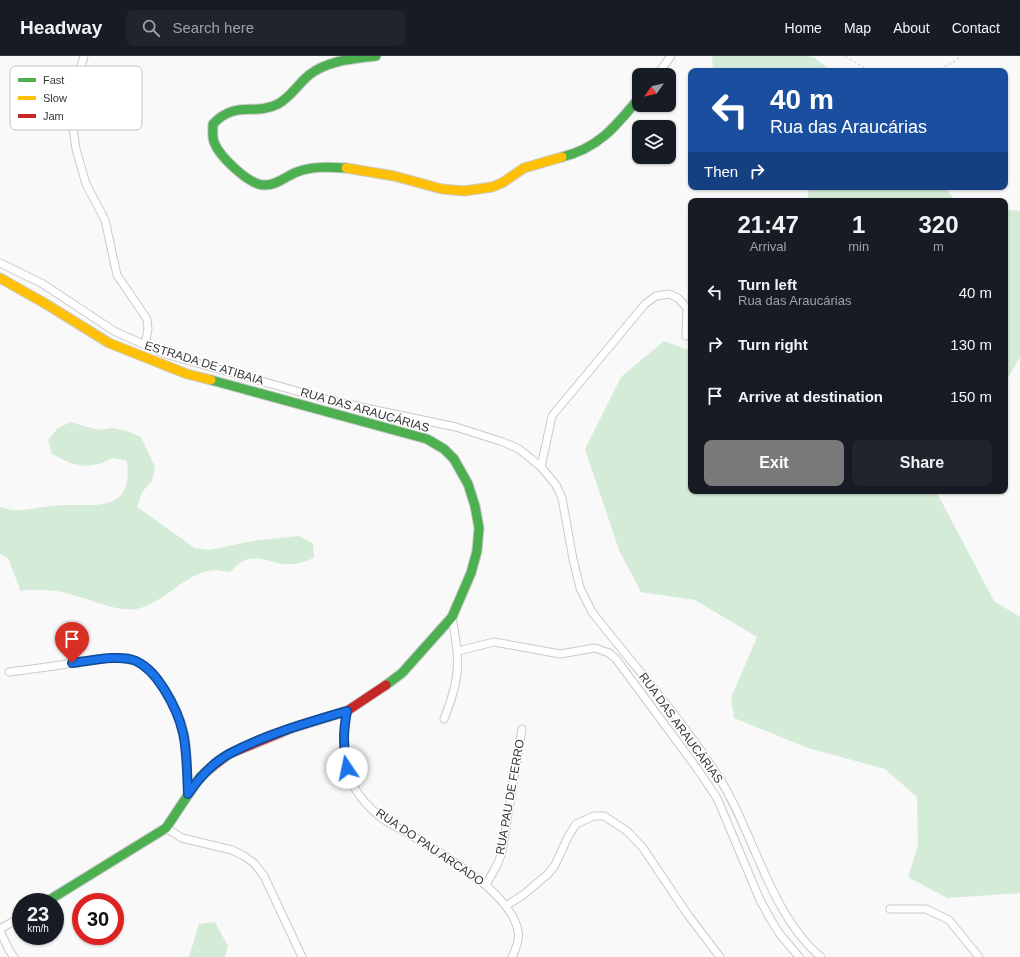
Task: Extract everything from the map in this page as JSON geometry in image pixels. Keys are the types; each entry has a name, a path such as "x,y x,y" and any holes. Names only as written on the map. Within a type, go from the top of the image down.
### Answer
{"street":[{"path":"81,66 84,56"},
{"path":"376,56 350,58 330,64 310,75 290,94 273,106 240,109 222,114 213,124 213,139 216,145 242,173 261,185 273,183 295,172 309,168 349,167 402,177 449,190 486,188 501,183 524,168 544,160 567,156 587,148 611,131 632,106"},
{"path":"662,68 671,56"},
{"path":"73,130 76,149 86,184 105,220 117,275 147,318 148,329 145,345"},
{"name":"ESTRADA DE ATIBAIA","path":"0,263 43,284 114,331 178,358 332,401 456,427 518,449 541,467 556,484 562,498 573,559 580,588 586,601 596,617 668,707 718,776 733,802 758,857 791,923 804,940 821,957"},
{"name":"RUA DAS ARAUCÁRIAS","path":"0,278 46,304 109,343 160,364 187,374 234,385 360,422 427,439 444,449 454,459 468,484 475,506 479,528 477,551 471,573 452,617 402,673 347,711 292,728 229,754 200,777 166,828 61,893"},
{"path":"541,467 552,416 645,304 656,296 669,294 678,298 687,308 686,336"},
{"path":"444,719 453,696 457,678 458,650 452,617"},
{"name":"RUA DAS ARAUCÁRIAS","path":"458,650 494,642 560,654 595,648 609,653 616,659 696,767 717,798 760,900 779,933 798,957"},
{"path":"10,672 104,659 124,658 136,661 148,669 157,678 176,708 182,723 186,742 188,794"},
{"name":"RUA DO PAU ARCADO","path":"347,711 343,735 347,768 353,782 365,802 379,816 435,849 486,885 506,906 518,931 516,948 512,957"},
{"name":"RUA PAU DE FERRO","path":"486,885 502,852 522,730"},
{"path":"506,906 524,895 548,874 555,865 568,836 576,824 594,816 604,816 627,831 643,848 688,915 720,957"},
{"path":"166,828 182,838 232,850 254,863 264,876 302,957"},
{"path":"890,909 926,909 949,920 979,957"},
{"path":"12,923 0,930 9,950 14,957"}],"path":[{"path":"845,56 865,68"},
{"path":"941,68 962,56"}],"green space":[{"path":"712,56 808,56 815,58 827,68 713,68"},
{"path":"809,190 947,190 953,198 807,198"},
{"path":"1008,210 1020,211 1020,357 1008,378"},
{"path":"664,341 688,350 688,494 938,494 994,601 1020,617 1020,893 947,898 908,877 918,846 917,797 885,769 808,748 734,718 731,698 757,637 695,600 641,592 619,550 585,449 621,377"},
{"path":"70,422 98,430 112,428 127,431 141,437 155,467 152,481 142,492 137,507 195,548 210,550 252,541 299,536 313,543 314,558 292,564 279,563 257,558 247,559 230,572 215,570 194,576 156,601 136,609 120,609 51,590 19,591 20,589 8,558 0,554 0,507 14,510 26,510 51,506 93,505 106,503 116,499 123,492 127,479 127,461 113,458 99,464 85,466 70,463 52,454 48,440 57,429"},
{"path":"215,922 228,946 225,957 189,957 199,924"}],"traffic: fast":[{"path":"346,168 327,167 303,170 273,184 258,184 235,169 222,155 213,140 213,124 229,112 237,110 261,109 278,104 287,98 309,75 324,66 350,59 376,56"},
{"path":"562,157 575,153 597,142 614,127 632,106"},
{"path":"211,380 427,439 444,449 454,459 468,484 475,506 479,528 477,551 471,573 452,617 402,673 386,685"},
{"path":"61,893 166,828 200,777 212,767"}],"traffic: slow":[{"path":"346,168 394,176 442,189 464,191 492,187 502,183 524,168 562,157"},
{"path":"0,278 46,304 109,343 187,374 211,380"}],"traffic: jam":[{"path":"212,767 229,754 292,728 347,711 386,685"}],"route":[{"path":"72,663 124,658 136,661 148,669 157,678 176,708 182,723 186,742 188,794 200,777 229,754 292,728 347,711 343,735 347,768"}]}
